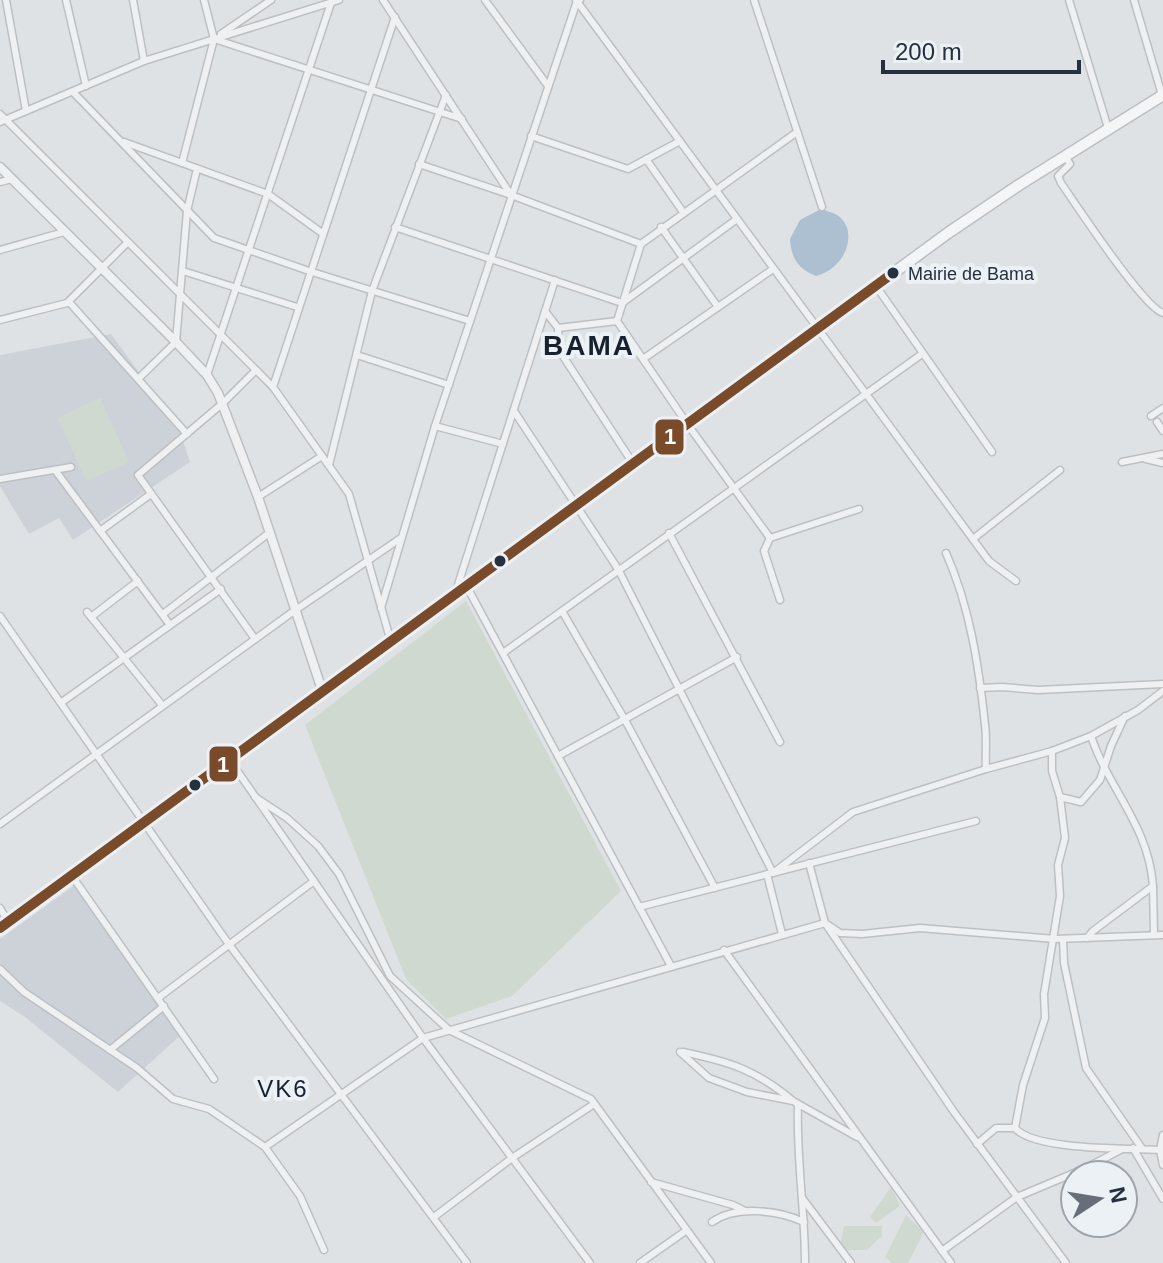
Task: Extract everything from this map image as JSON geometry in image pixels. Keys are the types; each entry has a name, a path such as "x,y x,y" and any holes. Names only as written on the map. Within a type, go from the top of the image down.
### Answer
{"main road":[{"path":"4,925 960,225 1064,155 1162,95"}],"street":[{"path":"0,6 6,0"},
{"path":"6,0 26,111"},
{"path":"66,0 86,86"},
{"path":"133,0 144,61"},
{"path":"182,163 214,39 204,0"},
{"path":"383,0 511,195"},
{"path":"485,0 548,86"},
{"path":"381,608 435,426 577,0"},
{"path":"577,0 817,331 989,561 1016,581"},
{"path":"754,0 822,207"},
{"path":"1069,0 1108,128"},
{"path":"1134,0 1162,95"},
{"path":"335,1 144,61 26,111 2,118 273,387 349,494 391,642"},
{"path":"207,375 335,1"},
{"path":"214,39 266,2"},
{"path":"273,387 395,17"},
{"path":"214,39 462,119"},
{"path":"73,92 214,238 470,321"},
{"path":"329,466 372,291 446,95"},
{"path":"770,538 617,321 641,244 797,132"},
{"path":"531,136 628,169 680,141"},
{"path":"120,141 268,194 322,233"},
{"path":"1064,155 1070,164 1058,176 1061,183 1137,289 1156,311 1163,313"},
{"path":"646,159 683,212"},
{"path":"419,164 641,244"},
{"path":"0,167 207,375 223,403 258,497 323,693"},
{"path":"138,379 176,342 187,211 197,169"},
{"path":"0,182 12,179"},
{"path":"622,303 685,260 737,219"},
{"path":"395,227 622,303"},
{"path":"661,227 718,307"},
{"path":"0,250 64,232"},
{"path":"0,320 69,302 128,242"},
{"path":"643,359 773,269"},
{"path":"183,271 297,307"},
{"path":"455,594 555,280"},
{"path":"876,286 992,452"},
{"path":"69,302 187,434"},
{"path":"545,311 558,328 559,350 634,465"},
{"path":"558,328 617,321"},
{"path":"503,653 922,354"},
{"path":"357,355 449,385"},
{"path":"255,639 138,475 223,403 256,370"},
{"path":"1163,408 1154,419 1163,431"},
{"path":"514,411 618,569 770,874 782,934"},
{"path":"435,426 503,444"},
{"path":"1122,462 1163,454"},
{"path":"258,497 322,456"},
{"path":"1142,459 1163,463"},
{"path":"0,479 71,467"},
{"path":"55,470 170,625"},
{"path":"973,539 1060,470"},
{"path":"100,531 151,494"},
{"path":"780,600 764,551 770,538 859,509"},
{"path":"163,614 269,533"},
{"path":"669,533 780,742"},
{"path":"0,824 162,705 402,537"},
{"path":"946,553 979,664 986,728 986,769"},
{"path":"138,581 89,615 162,705"},
{"path":"466,585 671,966"},
{"path":"62,702 221,589"},
{"path":"562,611 625,720 715,888"},
{"path":"0,616 228,943 344,1094 467,1263"},
{"path":"558,756 737,657"},
{"path":"980,688 1038,690 1163,684"},
{"path":"770,874 853,812 1052,751 1091,736 1138,710 1163,691"},
{"path":"1060,797 1081,802 1100,780 1125,715"},
{"path":"1091,736 1127,804 1152,872 1154,935"},
{"path":"1015,1128 1023,1085 1045,1018 1044,994 1060,896 1058,865 1065,838 1060,797 1052,771 1052,751"},
{"path":"229,759 423,1038 590,1263"},
{"path":"255,797 287,818 318,846 339,874 390,976 449,1030 591,1099 711,1263"},
{"path":"639,907 976,821"},
{"path":"809,863 825,923 977,1144 1066,1263"},
{"path":"72,876 214,1079"},
{"path":"158,998 314,881"},
{"path":"1087,938 1153,886"},
{"path":"0,908 4,925"},
{"path":"265,1147 423,1038 825,923 840,933 862,934 920,928 1055,939 1163,935"},
{"path":"1063,939 1064,963 1086,1068 1137,1147 1163,1199"},
{"path":"724,950 951,1263"},
{"path":"0,969 24,992 137,1068 173,1099 209,1109 265,1147 300,1196 324,1250"},
{"path":"110,1050 164,1006"},
{"path":"795,1102 747,1092 709,1078 680,1052 729,1061 860,1138"},
{"path":"795,1102 805,1263"},
{"path":"434,1217 512,1158 594,1104"},
{"path":"977,1144 996,1128 1015,1128 1021,1135 1036,1141 1161,1150"},
{"path":"1163,1135 1163,1165"},
{"path":"942,1251 1017,1197 1122,1149"},
{"path":"651,1182 745,1211 783,1215 804,1222"},
{"path":"803,1199 851,1263"},
{"path":"717,1201 721,1216"},
{"path":"712,1222 721,1216 745,1211"},
{"path":"640,1263 687,1230"}],"shaded area":[{"path":"111,334 178,426 190,462 73,540 59,518 29,534 0,486 0,355"},
{"path":"100,398 129,462 86,481 58,418"},
{"path":"466,601 621,891 512,996 446,1019 406,979 305,725"},
{"path":"79,882 184,1032 118,1092 25,1017 0,1001 0,939"},
{"path":"891,1187 900,1206 876,1223 870,1217"},
{"path":"906,1215 924,1232 908,1263 892,1263 885,1257"},
{"path":"844,1226 882,1226 882,1236 867,1250 839,1250"}],"water":[{"path":"819,210 833,213 842,220 848,240 839,262 816,276 797,262 790,239 800,220"}],"transit line":[{"name":"1","path":"0,928 893,273"}],"place":[{"name":"Mairie de Bama","path":"893,273"}],"district":[{"name":"BAMA","path":"589,345"},
{"name":"VK6","path":"283,1089"}]}
